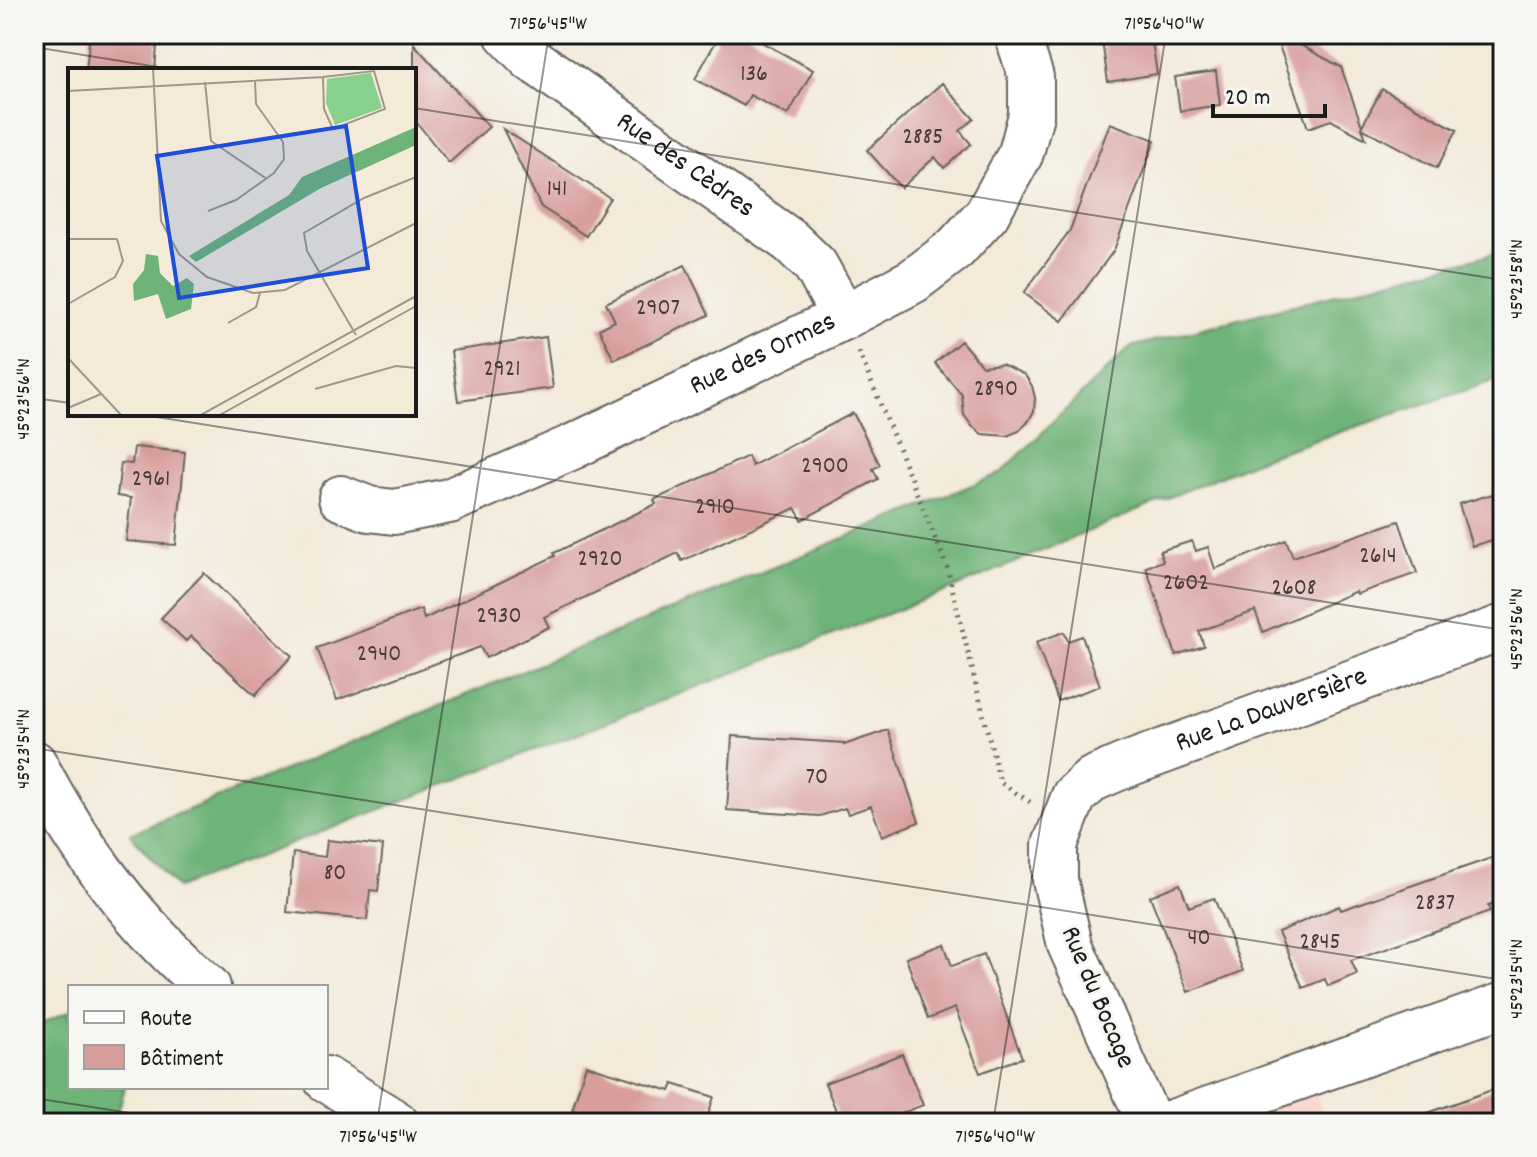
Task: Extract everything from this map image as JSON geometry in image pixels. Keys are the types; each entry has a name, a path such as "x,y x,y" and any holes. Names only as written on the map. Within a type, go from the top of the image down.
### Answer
{"street":[{"name":"Rue des Cèdres","path":"507,34 530,58 790,241 815,265 844,317"},
{"name":"Rue des Ormes","path":"341,498 369,509 394,512 449,501 572,447 913,281 955,249 987,214 1021,153 1031,115 1031,77 1017,34"},
{"name":"Rue La Dauversière","path":"1062,822 1074,796 1093,779 1503,627"},
{"path":"34,763 56,805 141,923 206,985"},
{"name":"Rue du Bocage","path":"1062,822 1055,845 1055,880 1070,945 1150,1123"},
{"path":"1170,1123 1503,1005"},
{"path":"328,1080 396,1123"}],"path":[{"path":"844,317 947,567 1000,782"}],"shaded area":[{"path":"1309,1074 1327,1123 1170,1123"}],"green space":[{"path":"1503,251 1503,378 1265,457 952,589 177,888 130,834 1001,473 1130,347"},
{"path":"68,1012 68,1089 124,1089 115,1123 34,1123 34,1027"}],"building":[{"path":"90,34 158,34 155,68 86,68"},
{"path":"720,34 747,34 813,70 788,115 750,95 744,106 695,79"},
{"path":"1101,34 1151,34 1157,74 1108,82"},
{"path":"1275,34 1341,67 1362,126 1382,89 1457,130 1437,168 1362,128 1366,139 1331,120 1308,128"},
{"path":"414,44 489,127 449,163 416,122"},
{"path":"1216,71 1220,105 1180,111 1175,77"},
{"path":"942,83 974,119 960,131 971,144 944,168 935,157 901,188 867,150"},
{"path":"1110,123 1155,140 1114,250 1062,321 1024,293 1070,230"},
{"path":"503,129 610,198 586,236 541,207"},
{"path":"685,265 709,315 614,360 599,329 615,321 606,303"},
{"path":"546,337 553,388 458,401 451,351"},
{"path":"961,341 982,366 1002,364 1025,375 1035,398 1034,411 1019,431 1007,436 982,434 964,415 962,395 935,363"},
{"path":"853,413 880,465 873,469 878,479 802,520 795,508 682,561 678,553 544,617 549,627 486,658 480,647 337,700 317,648 421,609 424,619 656,504 654,500 748,456 752,466"},
{"path":"134,447 185,452 176,545 126,541 131,498 117,496 121,463 132,464"},
{"path":"1503,491 1503,537 1472,546 1459,504"},
{"path":"1399,521 1417,573 1357,594 1356,591 1263,632 1255,611 1199,631 1204,646 1176,655 1146,567 1163,561 1160,551 1192,541 1196,551 1208,547 1215,569 1286,540 1293,557"},
{"path":"204,573 292,656 255,695 191,636 186,641 161,618"},
{"path":"1064,632 1068,641 1082,636 1100,686 1058,701 1036,642"},
{"path":"888,730 919,822 882,836 871,806 848,814 845,808 820,816 727,810 732,736 844,745"},
{"path":"327,840 383,846 378,891 370,890 367,920 287,912 293,853 325,857"},
{"path":"1503,854 1503,902 1488,906 1490,912 1351,960 1357,974 1328,986 1325,979 1303,988 1278,932 1339,906 1341,910"},
{"path":"1180,884 1189,907 1214,898 1243,971 1188,992 1150,896"},
{"path":"944,944 952,966 984,954 1022,1058 980,1073 955,1008 928,1019 906,958"},
{"path":"902,1054 923,1105 877,1123 841,1123 825,1083"},
{"path":"586,1065 670,1091 673,1084 714,1097 705,1123 636,1123 613,1115 611,1121 572,1110"},
{"path":"1503,1086 1503,1123 1411,1123 1411,1119"}]}
